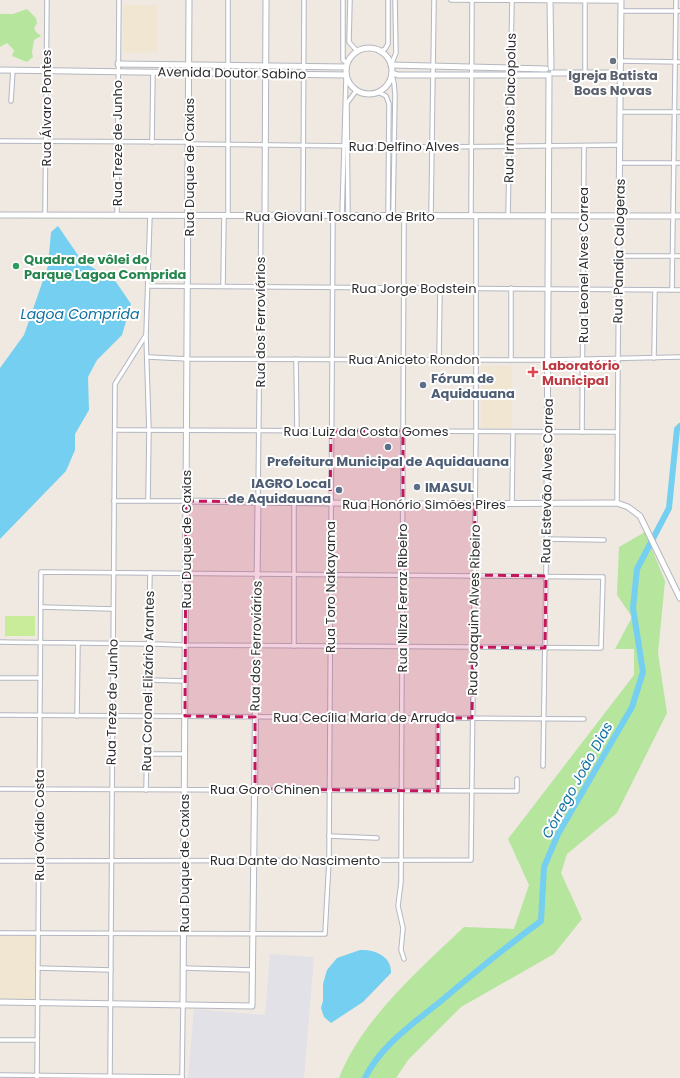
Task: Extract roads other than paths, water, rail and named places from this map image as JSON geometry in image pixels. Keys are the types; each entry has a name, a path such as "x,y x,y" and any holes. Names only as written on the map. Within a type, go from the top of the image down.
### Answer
{"main road":[{"name":"Rua Duque de Caxias","path":"183,1006 186,501 188,430 189,0"},
{"name":"Rua dos Ferroviários","path":"263,216 266,145 266,0"},
{"name":"Rua Estevão Alves Correa","path":"547,504 550,0"},
{"name":"Rua Pandia Calogeras","path":"619,216 621,1"},
{"path":"369,48 380,51 385,55 391,65 392,74 384,88 378,92 363,94 356,91 349,84 346,77 346,65 357,51 369,48"},
{"name":"Avenida Doutor Sabino","path":"118,64 305,67 346,65"},
{"path":"391,65 510,67 549,71 621,73"},
{"name":"Avenida Doutor Sabino","path":"0,70 189,72 346,77"},
{"path":"392,74 472,76 510,75 549,71"},
{"name":"Rua Giovani Toscano de Brito","path":"0,215 680,216"},
{"name":"Rua Honório Simões Pires","path":"186,501 403,504 617,503 628,507 640,516 680,598"},
{"name":"Rua dos Ferroviários","path":"183,1006 252,1006 258,502"},
{"path":"0,1002 183,1006"}],"street":[{"name":"Rua Álvaro Pontes","path":"45,215 47,0"},
{"name":"Rua Treze de Junho","path":"117,215 117,71 119,0"},
{"path":"223,286 228,145 228,0"},
{"path":"303,216 305,75 304,0"},
{"path":"343,0 343,60 346,65"},
{"path":"350,0 349,42 357,51"},
{"path":"380,51 385,49 388,44 388,0"},
{"path":"391,65 396,53 395,0"},
{"path":"431,216 434,0"},
{"path":"451,0 621,1"},
{"name":"Rua Joaquim Alves Ribeiro","path":"471,860 476,431 476,288 471,146 472,0"},
{"name":"Rua Irmãos Diacopolus","path":"508,216 512,0"},
{"path":"672,290 675,62 678,11 676,0"},
{"path":"585,1 585,72"},
{"path":"621,11 678,11"},
{"path":"621,61 680,62"},
{"path":"11,101 13,70"},
{"path":"152,142 153,72"},
{"path":"391,216 395,89 392,74"},
{"path":"346,77 348,216"},
{"path":"342,216 347,103 356,91"},
{"path":"378,92 383,94 388,99 391,216"},
{"path":"620,112 680,112"},
{"name":"Rua Delfino Alves","path":"0,141 46,140 228,145 433,147 620,145"},
{"name":"Rua Leonel Alves Correa","path":"582,432 584,146"},
{"path":"620,163 680,163"},
{"path":"148,500 150,431 146,336 150,215"},
{"name":"Rua dos Ferroviários","path":"258,502 260,286 263,216"},
{"name":"Rua Toro Nakayama","path":"253,934 325,934 329,860 330,503 333,216"},
{"name":"Rua Nilza Ferraz Ribeiro","path":"404,216 401,882 398,906 403,928 401,950 404,959"},
{"name":"Rua Pandia Calogeras","path":"617,503 619,216"},
{"path":"619,256 680,256"},
{"name":"Rua Jorge Bodstein","path":"148,286 680,290"},
{"path":"440,288 440,359"},
{"path":"511,288 511,360"},
{"path":"654,358 655,290"},
{"name":"Rua Treze de Junho","path":"110,1077 115,384 146,336"},
{"name":"Rua Aniceto Rondon","path":"148,357 188,360 582,360 680,357"},
{"path":"296,359 297,430"},
{"name":"Rua Luiz da Costa Gomes","path":"115,430 617,432"},
{"path":"512,504 513,432"},
{"name":"Rua Honório Simões Pires","path":"114,501 186,501"},
{"path":"294,502 294,646"},
{"name":"Rua Estevão Alves Correa","path":"543,766 547,504"},
{"path":"546,539 604,540"},
{"name":"Rua Ovídio Costa","path":"37,1077 41,572 113,573"},
{"path":"0,642 256,646 601,648 603,577 113,573"},
{"name":"Rua Coronel Elizário Arantes","path":"146,790 150,573"},
{"path":"41,608 113,608"},
{"path":"76,716 78,643"},
{"path":"0,678 40,678"},
{"path":"148,680 185,681"},
{"name":"Rua Cecília Maria de Arruda","path":"0,715 584,719"},
{"path":"438,718 438,791"},
{"path":"146,754 184,754"},
{"name":"Rua Goro Chinen","path":"0,789 517,791 517,779"},
{"path":"329,836 377,838"},
{"name":"Rua Dante do Nascimento","path":"0,861 471,860"},
{"path":"0,933 253,934"},
{"path":"38,968 111,970"},
{"path":"183,968 253,970"},
{"name":"Rua Duque de Caxias","path":"182,1077 183,1006"},
{"path":"0,1040 37,1040"},
{"path":"0,1075 37,1077 182,1077"}],"water":[{"name":"Lagoa Comprida","path":"58,226 82,261 116,282 131,304 122,335 97,360 88,377 89,410 75,434 75,450 66,471 0,539 0,368 24,335 48,266 51,232"},
{"path":"360,950 376,952 381,955 389,962 391,973 363,1002 331,1023 324,1017 321,1008 323,1001 323,984 327,970 337,958"}],"waterway":[{"name":"Córrego João Dias","path":"365,1078 380,1055 409,1026 541,921 544,867 558,834 632,707 643,672 633,608 637,569 669,508 677,429 680,426"}],"place":[{"name":"Igreja Batista Boas Novas","path":"613,61"},
{"name":"Quadra de vôlei do Parque Lagoa Comprida","path":"16,266"},
{"name":"Laboratório Municipal","path":"533,372"},
{"name":"Fórum de Aquidauana","path":"423,385"},
{"name":"Prefeitura Municipal de Aquidauana","path":"388,447"},
{"name":"IMASUL","path":"417,487"},
{"name":"IAGRO Local de Aquidauana","path":"339,490"}]}
